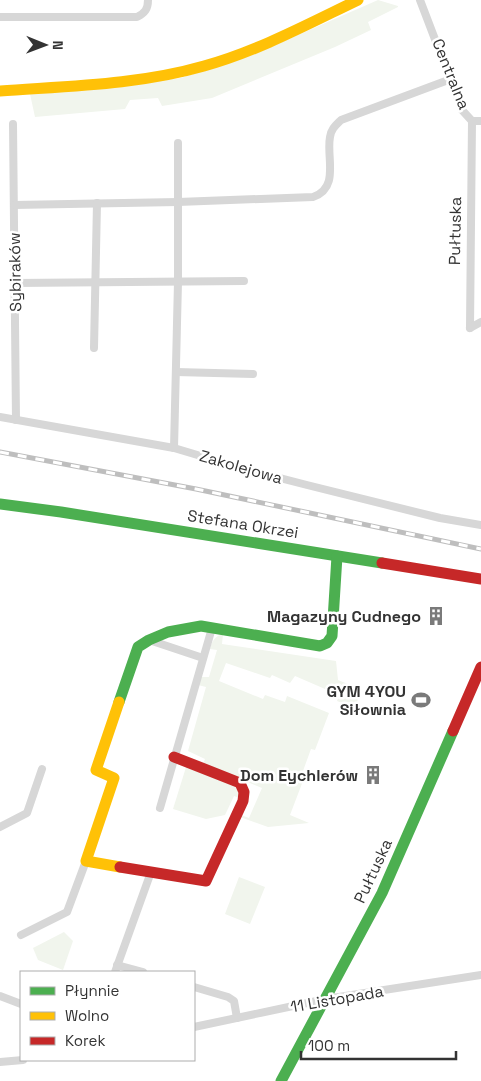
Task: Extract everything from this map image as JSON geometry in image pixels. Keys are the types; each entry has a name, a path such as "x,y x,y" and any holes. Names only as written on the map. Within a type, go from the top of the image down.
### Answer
{"street":[{"path":"0,17 137,17 144,14 148,7 148,0"},
{"path":"0,91 136,79 182,72 245,52 358,0"},
{"name":"Centralna","path":"420,0 462,110 472,121 481,121"},
{"path":"14,205 178,202 319,196 330,181 330,137 332,129 341,120 451,79"},
{"name":"Pułtuska","path":"472,121 470,328 481,322"},
{"name":"Sybiraków","path":"14,124 16,420"},
{"path":"174,448 178,282 178,144"},
{"path":"94,348 97,203"},
{"path":"15,283 244,281"},
{"path":"176,372 253,374"},
{"name":"Zakolejowa","path":"0,417 174,448 316,488 440,518 481,525"},
{"name":"Stefana Okrzei","path":"0,504 481,579"},
{"path":"21,935 67,912 114,778 96,770 138,647 148,640 168,632 201,626 320,646 327,643 332,636 337,556"},
{"path":"160,808 212,628"},
{"path":"148,640 203,658"},
{"name":"Pułtuska","path":"281,1081 382,893 481,667"},
{"path":"86,861 206,881 245,794 240,783 174,757"},
{"path":"0,827 27,813 42,769"},
{"path":"136,971 116,968 150,872"},
{"name":"11 Listopada","path":"195,1027 326,999 481,975"},
{"path":"195,987 228,997 234,1001 236,1018"},
{"path":"0,996 20,1004"},
{"path":"0,1062 20,1060"}],"shaded area":[{"path":"378,0 398,7 368,22 371,30 212,98 162,106 158,98 130,100 125,109 35,117 30,94 181,78 252,55"},
{"path":"223,634 222,644 336,661 338,680 353,686 360,693 355,708 337,701 339,695 295,676 290,683 272,675 270,678 226,663 219,681 263,699 265,695 285,702 287,696 329,713 315,750 311,749 303,771 306,773 290,815 309,823 268,827 240,817 241,815 249,818 262,788 203,764 205,759 188,751 206,687 198,685 201,677 209,677 217,650 210,649 213,641"},
{"path":"187,764 238,786 240,798 234,796 225,815 206,819 173,809"},
{"path":"239,877 265,887 250,924 225,914"},
{"path":"64,932 73,941 63,970 38,960 33,948"}],"railway":[{"path":"0,452 196,489 481,549"}],"traffic: fast":[{"path":"0,504 382,563"},
{"path":"119,702 138,647 168,632 201,626 320,646 327,643 332,636 337,556"},
{"path":"281,1081 382,893 453,731"}],"traffic: slow":[{"path":"0,91 128,81 204,66 263,45 358,0"},
{"path":"119,702 96,770 114,778 86,861 120,867"}],"traffic: jam":[{"path":"382,563 481,579"},
{"path":"453,731 481,667"},
{"path":"120,867 206,881 243,801 244,792 240,783 174,757"}],"place":[{"name":"Magazyny Cudnego","path":"436,616"},
{"name":"GYM 4YOU Siłownia","path":"421,700"},
{"name":"Dom Eychlerów","path":"373,775"}]}
